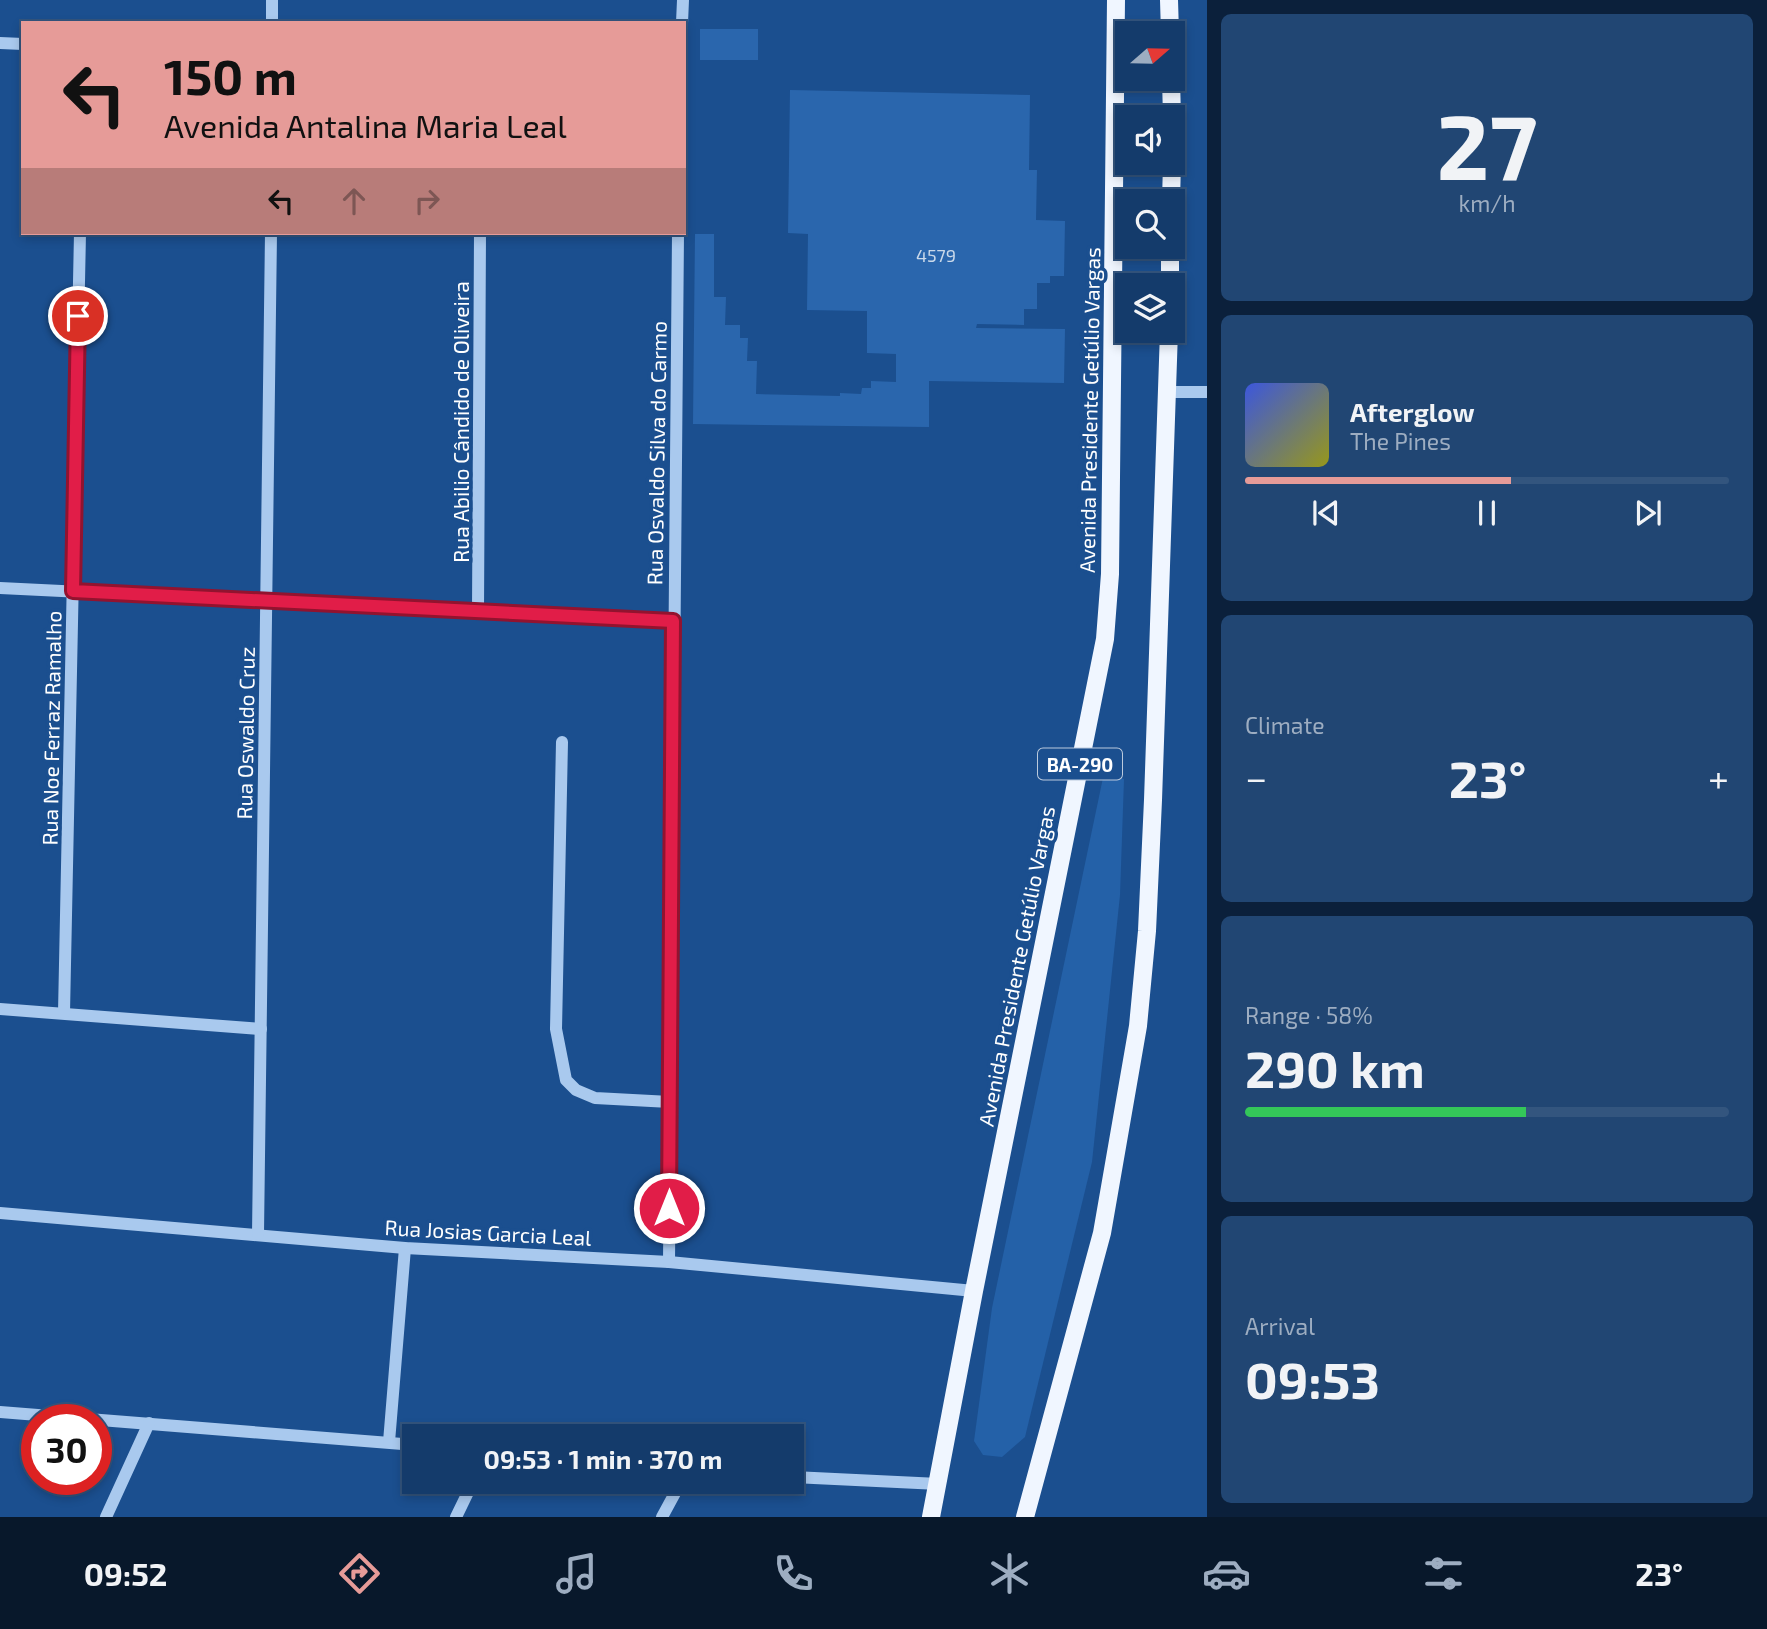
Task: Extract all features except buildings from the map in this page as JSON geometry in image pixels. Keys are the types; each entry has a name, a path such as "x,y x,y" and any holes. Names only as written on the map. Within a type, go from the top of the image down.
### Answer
{"main road":[{"name":"Avenida Presidente Getúlio Vargas","path":"1116,0 1120,105"},
{"path":"1168,0 1169,21"},
{"name":"Avenida Presidente Getúlio Vargas","path":"931,1517 1105,639 1110,574 1120,175"},
{"path":"1026,1517 1102,1233 1138,1026 1147,931 1153,800 1169,343"}],"street":[{"path":"272,0 272,21"},
{"path":"682,0 682,21"},
{"path":"0,43 21,44"},
{"name":"Rua Noe Ferraz Ramalho","path":"64,1013 80,235"},
{"name":"Rua Oswaldo Cruz","path":"258,1234 271,235"},
{"name":"Rua Abilio Cândido de Oliveira","path":"478,611 480,235"},
{"name":"Rua Osvaldo Silva do Carmo","path":"669,1262 678,235"},
{"path":"1167,392 1207,392"},
{"path":"0,588 673,621"},
{"path":"562,742 556,1029 566,1080 576,1090 594,1098 670,1102"},
{"path":"0,1009 261,1028"},
{"name":"Rua Josias Garcia Leal","path":"0,1213 405,1248 669,1262 974,1291"},
{"path":"389,1442 405,1248"},
{"path":"0,1412 402,1444"},
{"path":"106,1517 149,1423"},
{"path":"804,1477 939,1483"},
{"path":"456,1517 467,1494"},
{"path":"662,1517 674,1494"}],"shaded area":[{"path":"1104,773 1124,779 1120,895 1092,1162 1025,1437 1002,1457 983,1455 974,1441 992,1308"}],"route":[{"path":"78,316 73,591 673,621 669,1208"}]}
